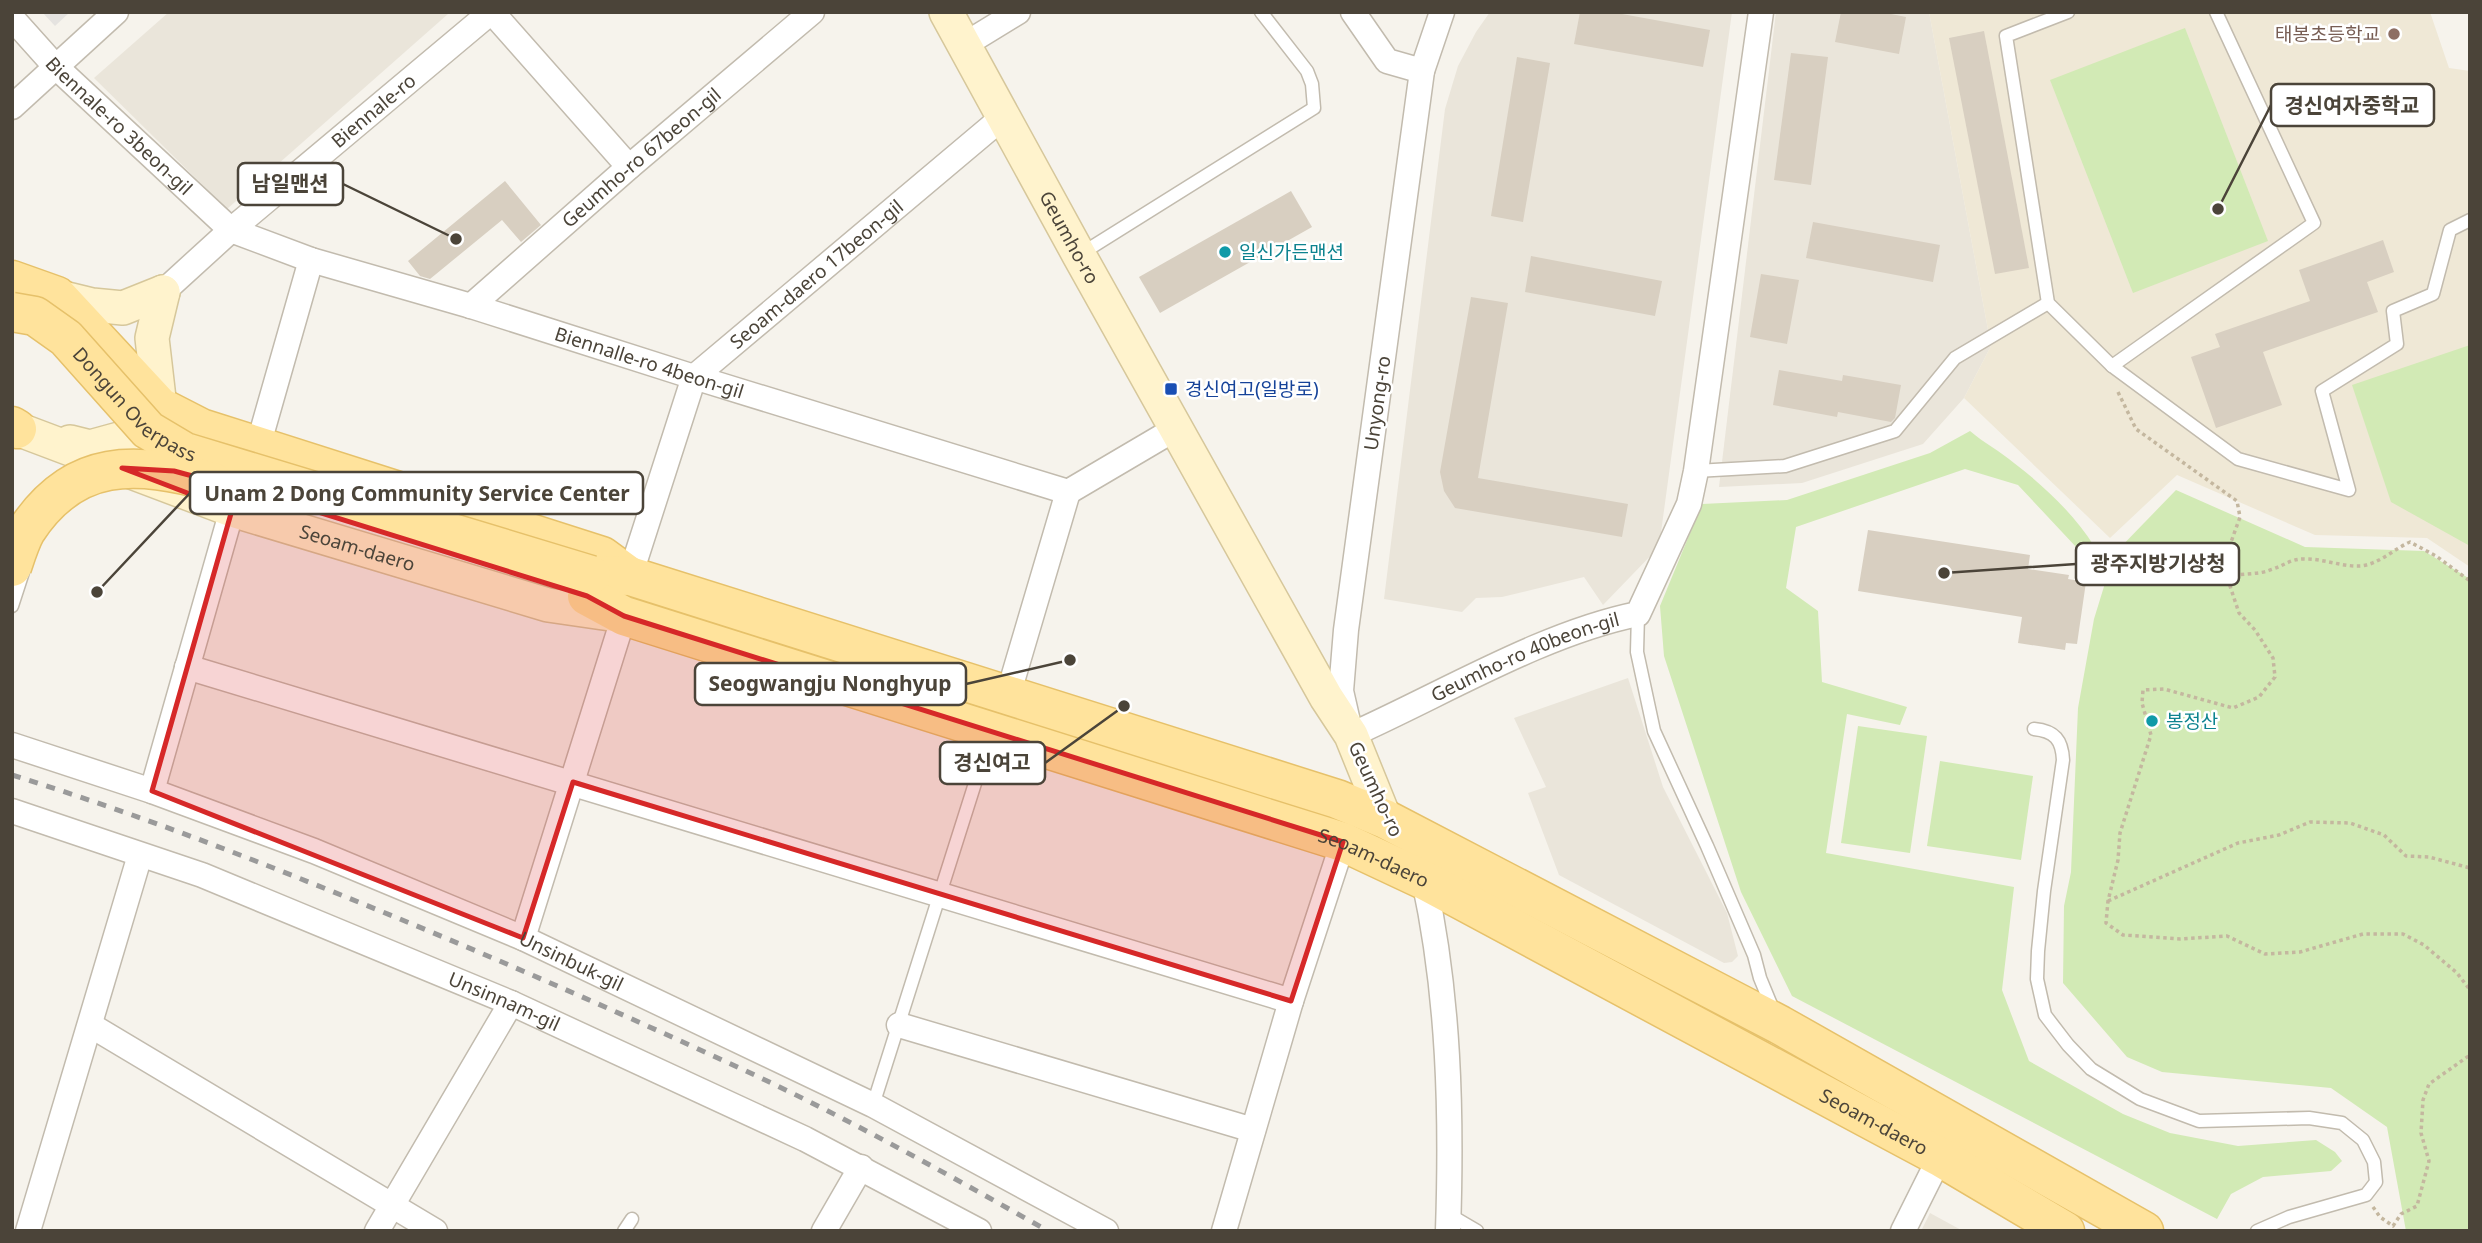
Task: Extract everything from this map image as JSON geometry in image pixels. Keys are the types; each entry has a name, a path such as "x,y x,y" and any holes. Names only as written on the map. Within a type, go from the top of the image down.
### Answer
{"main road":[{"path":"12,280 57,296 160,407 201,428 602,556 630,576"},
{"name":"Dongun Overpass","path":"12,312 36,316 66,338 148,430 185,452 589,585"},
{"name":"Dongun Overpass","path":"12,567 25,533 50,502 78,481 106,471 132,467 174,471 589,585"},
{"name":"Seoam-daero","path":"589,585 630,576 1337,799 1385,819 1780,1026 2144,1231"},
{"name":"Seoam-daero","path":"589,585 624,616 1343,842 1424,880 1940,1157 2065,1231"}],"street":[{"path":"12,107 116,12"},
{"name":"Biennale-ro","path":"163,292 231,230 491,12 629,167"},
{"name":"Geumho-ro 67beon-gil","path":"471,306 629,167 812,12"},
{"name":"Geumho-ro","path":"946,12 1175,429 1326,697 1351,734 1385,819 1424,880 1436,934 1447,1032 1450,1123 1448,1223"},
{"path":"964,45 1018,12"},
{"path":"1353,12 1387,61 1422,71"},
{"name":"Unyong-ro","path":"1351,734 1341,691 1346,630 1422,71 1442,12"},
{"name":"Geumho-ro 40beon-gil","path":"1351,734 1531,650 1614,619 1638,614 1689,504 1696,471 1760,12"},
{"name":"Biennale-ro 3beon-gil","path":"12,18 54,66 231,230"},
{"name":"Seoam-daero 17beon-gil","path":"694,377 1003,117"},
{"name":"Biennalle-ro 4beon-gil","path":"231,230 311,260 471,306 1069,492"},
{"path":"258,446 311,260"},
{"path":"12,288 92,305 123,308 163,292"},
{"path":"14,427 90,447 130,436 160,407 152,338 163,292"},
{"path":"630,576 694,377"},
{"name":"Seoam-daero","path":"14,427 127,480 548,605 624,616"},
{"path":"1007,695 1069,492 1175,429"},
{"path":"152,791 232,510"},
{"path":"523,938 624,616"},
{"path":"187,667 1291,1001"},
{"name":"Unsinbuk-gil","path":"12,745 152,791 314,850 523,938 873,1105 1106,1231"},
{"name":"Unsinnam-gil","path":"12,811 227,885 511,1003 804,1139 979,1231"},
{"path":"1224,1231 1291,1001 1343,842"},
{"path":"27,1231 140,855"},
{"path":"377,1231 511,1003"},
{"path":"89,1025 436,1231"},
{"path":"899,1025 1253,1130"},
{"path":"1903,1231 1940,1157"},
{"path":"824,1231 861,1167"}],"lane":[{"path":"1079,255 1314,108 1312,84 1307,71 1261,12"},
{"path":"2068,12 2006,36 2048,303 2109,362 2238,459 2349,490 2322,391 2397,344 2393,311 2433,294 2449,230 2470,220"},
{"path":"2109,362 2314,223 2216,12"},
{"path":"1696,471 1786,466 1895,431 1955,358 2048,303"},
{"path":"12,606 29,553 47,524"},
{"path":"1638,614 1637,652 1654,731 1713,858 1754,955 1760,978 1780,1026"},
{"path":"2034,729 2046,730 2057,738 2062,746 2063,760 2044,891 2037,979 2045,1015 2068,1045 2091,1069 2140,1100 2199,1121 2309,1118 2342,1123 2363,1140 2374,1161 2376,1182 2366,1195 2288,1217 2257,1231"},
{"path":"873,1105 992,731"},
{"path":"624,1231 632,1219"},
{"path":"1448,1223 1477,1231"}],"path":[{"path":"2109,362 2107,369 2136,429 2237,501 2240,516 2230,545 2227,577 2239,614 2255,629 2273,658 2275,677 2259,697 2233,708 2164,689 2143,690 2142,703 2151,735 2120,833 2118,860 2108,901 2106,923 2123,935 2180,939 2227,936 2264,954 2300,952 2363,934 2403,934 2424,945 2457,973 2470,990"},
{"path":"2227,577 2243,572 2269,571 2292,559 2308,558 2361,566 2381,559 2393,549 2410,542 2470,581"},
{"path":"2108,901 2238,843 2279,835 2310,822 2350,823 2384,835 2406,856 2429,857 2470,867"},
{"path":"2366,1195 2380,1217 2393,1226 2401,1214 2417,1206 2429,1161 2421,1133 2423,1100 2429,1084 2470,1055"}],"highlighted area":[{"path":"122,468 174,471 270,497 587,596 624,616 1343,842 1291,1001 573,782 523,938 152,791 232,510"}],"shaded area":[{"path":"42,12 70,12 55,26"},
{"path":"169,12 448,14 227,209 94,78"},
{"path":"1490,12 1732,12 1659,547 1603,605 1584,577 1502,597 1476,598 1462,612 1384,599 1445,109 1458,66"},
{"path":"1776,12 1929,12 1991,346 1964,398 1923,444 1802,483 1719,487"},
{"path":"1929,12 2430,12 2449,68 2470,71 2470,567 2427,538 2315,535 2177,475 2110,538 1964,398 1991,346"},
{"path":"1628,678 1663,787 1727,913 1738,956 1732,962 1724,963 1559,875 1528,793 1546,787 1514,718"},
{"path":"1930,1213 1963,1231 1921,1231"}],"green space":[{"path":"2185,28 2268,241 2133,293 2050,80"},
{"path":"2470,345 2470,546 2391,502 2352,385"},
{"path":"1970,431 2047,491 2078,523 2094,546 2077,548 2018,485 1965,469 1796,527 1786,588 1818,611 1822,682 1907,707 1900,725 1847,714 1826,853 2014,887 2002,990 2029,1061 2123,1114 2170,1133 2238,1146 2316,1140 2335,1152 2342,1161 2331,1171 2263,1177 2231,1194 2217,1219 1792,996 1741,892 1664,656 1660,606 1702,504 1787,500 1930,453"},
{"path":"2176,490 2305,547 2424,551 2470,579 2470,1231 2406,1231 2387,1127 2331,1088 2162,1072 2127,1057 2063,983 2064,906 2071,872 2078,708 2094,619 2114,554"},
{"path":"1858,726 1927,736 1910,853 1841,843"},
{"path":"1940,761 2033,776 2021,860 1927,846"}],"building":[{"path":"1580,12 1611,12 1710,30 1703,67 1574,44"},
{"path":"1841,12 1881,12 1906,17 1899,54 1835,42"},
{"path":"1984,31 2029,268 1995,274 1949,38"},
{"path":"1791,53 1828,57 1811,185 1774,180"},
{"path":"1517,57 1550,63 1523,222 1491,216"},
{"path":"505,181 541,225 521,242 502,220 430,279 420,276 408,261"},
{"name":"일신가든맨션","path":"1291,191 1312,227 1160,313 1139,277"},
{"path":"1813,222 1940,245 1933,282 1806,258"},
{"path":"2383,240 2394,272 2367,282 2378,312 2263,352 2282,405 2216,428 2191,357 2220,347 2215,334 2310,301 2299,270"},
{"path":"1531,256 1662,281 1655,316 1525,292"},
{"path":"1761,274 1799,280 1787,344 1750,337"},
{"path":"1471,297 1508,303 1478,478 1628,504 1622,537 1455,508 1444,491 1440,472"},
{"path":"1779,370 1842,381 1843,375 1901,385 1895,418 1891,422 1838,412 1837,417 1773,405"},
{"path":"1868,530 2030,555 2028,569 2069,575 2068,579 2086,582 2077,644 2066,643 2065,650 2018,643 2022,617 1858,591"}],"railway":[{"path":"12,775 164,826 264,864 580,996 823,1108 1048,1231"}],"place":[{"name":"태봉초등학교","path":"2394,34"},
{"name":"경신여자중학교","path":"2218,209"},
{"name":"남일맨션","path":"456,239"},
{"name":"일신가든맨션","path":"1225,252"},
{"name":"경신여고(일방로)","path":"1171,389"},
{"name":"광주지방기상청","path":"1944,573"},
{"name":"Unam 2 Dong Community Service Center","path":"97,592"},
{"name":"Seogwangju Nonghyup","path":"1070,660"},
{"name":"경신여고","path":"1124,706"},
{"name":"봉정산","path":"2152,721"}]}
